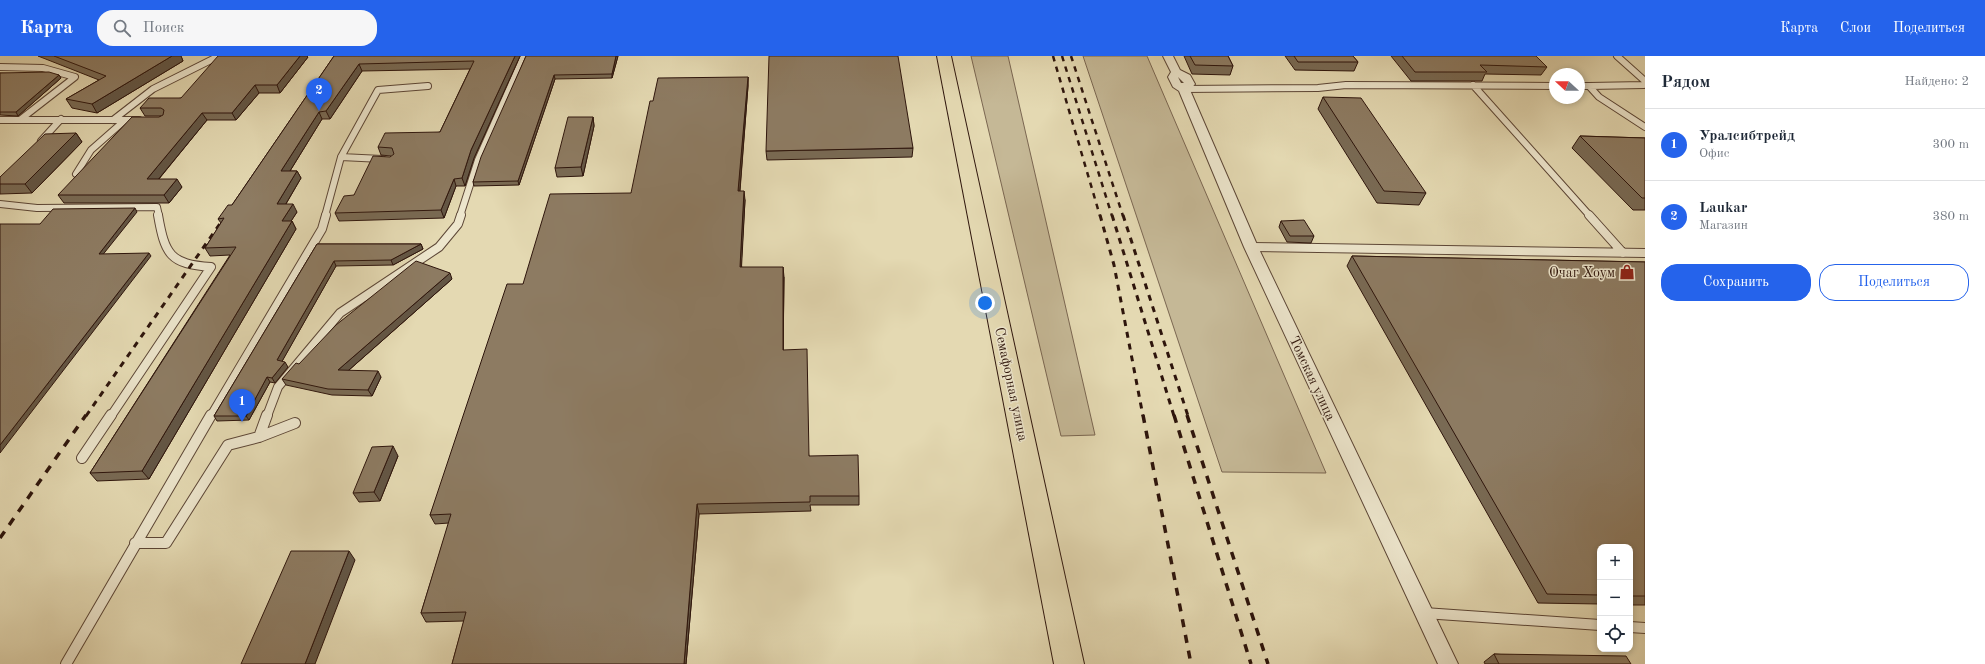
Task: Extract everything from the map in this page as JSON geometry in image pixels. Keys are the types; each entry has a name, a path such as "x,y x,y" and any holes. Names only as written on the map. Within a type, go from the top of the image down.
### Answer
{"highway":[{"name":"Семафорная улица","path":"944,56 1069,664"}],"street":[{"name":"Томская улица","path":"1168,56 1176,72 1173,77 1177,85 1184,89 1251,247 1448,664"}],"lane":[{"path":"112,120 153,89 219,56"},
{"path":"259,437 278,387 340,313 439,246 458,224 478,160 524,56"},
{"path":"1617,56 1645,82"},
{"path":"0,67 43,68 75,77 72,81 21,119"},
{"path":"1585,86 1645,82"},
{"path":"1184,89 1318,88 1346,85 1549,86"},
{"path":"66,664 135,543 322,229 341,157 378,90 428,86"},
{"path":"1474,86 1623,252"},
{"path":"1589,86 1599,97 1645,127"},
{"path":"35,147 61,119"},
{"path":"0,120 144,120"},
{"path":"76,174 91,150 124,121"},
{"path":"341,157 386,160"},
{"path":"0,204 37,208 157,207 163,244 179,263 191,267 211,267 82,458"},
{"path":"1251,247 1645,253"},
{"path":"135,543 166,543 228,445 259,437 296,424"},
{"path":"1424,612 1597,625"},
{"path":"1633,627 1645,628"}],"shaded area":[{"path":"971,56 1008,56 1095,435 1061,436"},
{"path":"1083,56 1147,56 1326,473 1222,472"}],"building":[{"path":"54,56 172,56 92,104 66,99 106,76"},
{"path":"218,56 300,56 277,85 255,85 232,113 202,113 147,179 177,179 164,195 58,195 132,117 159,117 163,115 164,110 161,108 140,108 149,98 181,98"},
{"path":"334,56 515,56 471,150 462,178 454,179 441,210 335,213 344,196 354,195 373,156 390,157 394,154 392,148 378,147 385,133 440,132 474,61 359,64 326,111 319,112 281,171 297,171 277,204 293,204 282,221 292,221 142,471 90,473 236,247 205,248 224,218 218,219 228,205 232,205"},
{"path":"526,56 616,56 612,74 554,75 518,181 473,182 481,157"},
{"path":"769,56 898,56 913,148 766,151"},
{"path":"1190,56 1228,56 1233,66 1195,65"},
{"path":"1294,56 1353,56 1358,62 1298,62"},
{"path":"1402,56 1536,56 1547,67 1480,65 1487,72 1415,72"},
{"path":"49,72 59,75 16,112 0,112 0,73"},
{"path":"748,77 738,191 744,191 740,267 783,267 783,350 807,349 809,456 858,455 859,496 810,496 810,502 697,504 684,664 452,664 466,612 421,613 451,514 430,515 507,284 523,284 550,194 631,193 650,101 653,101 658,78"},
{"path":"1323,97 1361,98 1426,193 1384,191"},
{"path":"568,117 593,117 581,167 555,168"},
{"path":"76,133 25,184 0,184 0,177 45,134"},
{"path":"1580,136 1645,138 1645,198 1642,198"},
{"path":"135,208 99,254 149,253 0,445 0,224 40,224 53,209"},
{"path":"1304,220 1314,236 1290,236 1281,221"},
{"path":"317,244 421,244 391,260 334,261 277,360 285,362 272,378 267,377 246,416 214,416"},
{"path":"1352,256 1645,262 1645,596 1633,596 1633,544 1597,544 1597,595 1547,594"},
{"path":"416,261 450,273 338,370 378,371 368,390 328,389 282,379 296,363 299,364 336,325"},
{"path":"393,446 374,492 353,493 372,447"},
{"path":"291,551 349,551 305,664 241,664"},
{"path":"1494,654 1626,656 1631,664 1499,664"}],"railway":[{"path":"1053,56 1100,216"},
{"path":"1062,56 1112,216"},
{"path":"1071,56 1123,216"},
{"path":"86,416 226,215"},
{"path":"1100,215 1114,265 1143,416"},
{"path":"1112,215 1174,416"},
{"path":"1123,215 1188,416"},
{"path":"0,538 86,415"},
{"path":"1143,415 1191,664"},
{"path":"1174,415 1251,664"},
{"path":"1187,415 1268,664"}],"place":[{"name":"Laukar","path":"319,111"},
{"name":"Очаг Хоум","path":"1627,272"},
{"name":"Уралcибтрейд","path":"242,422"}]}
